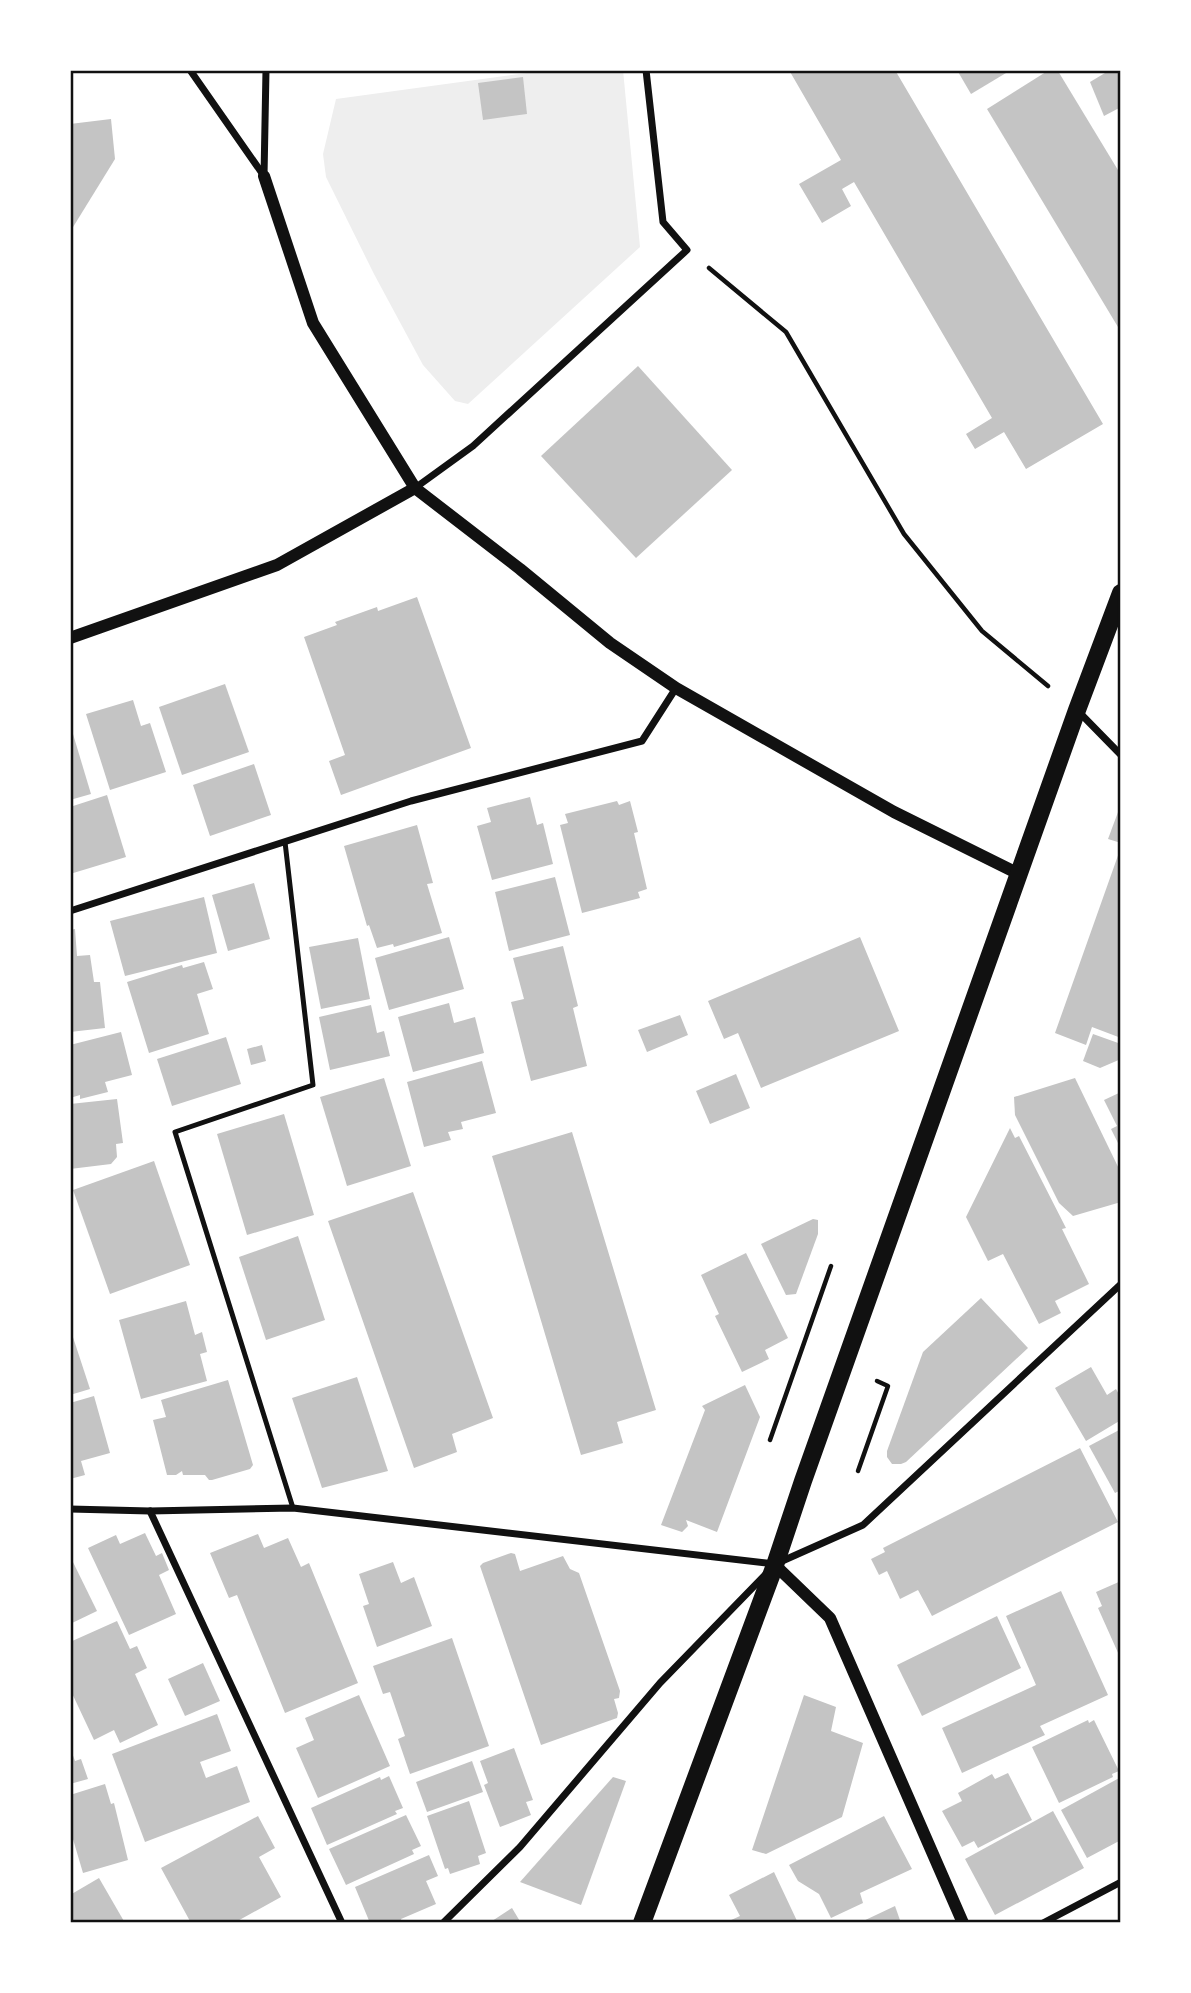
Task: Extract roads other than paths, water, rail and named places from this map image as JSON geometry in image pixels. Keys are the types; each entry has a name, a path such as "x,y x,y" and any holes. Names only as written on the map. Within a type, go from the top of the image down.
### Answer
{"main road":[{"path":"642,1923 775,1564 1077,710 1121,593"}],"street":[{"path":"190,70 264,176 313,323 415,488 610,643 677,688 894,812 1019,874"},
{"path":"264,176 266,70"},
{"path":"70,639 277,565 415,488 473,446 687,250 663,222 646,70"},
{"path":"70,911 411,801 642,741 677,688"},
{"path":"1077,710 1121,755"},
{"path":"443,1923 520,1847 660,1683 775,1564 863,1525 1121,1284"},
{"path":"70,1509 150,1511 293,1508 775,1564 830,1618 963,1923"},
{"path":"150,1511 342,1923"},
{"path":"1043,1923 1121,1882"}],"lane":[{"path":"285,842 313,1085 175,1132 293,1508"}]}
